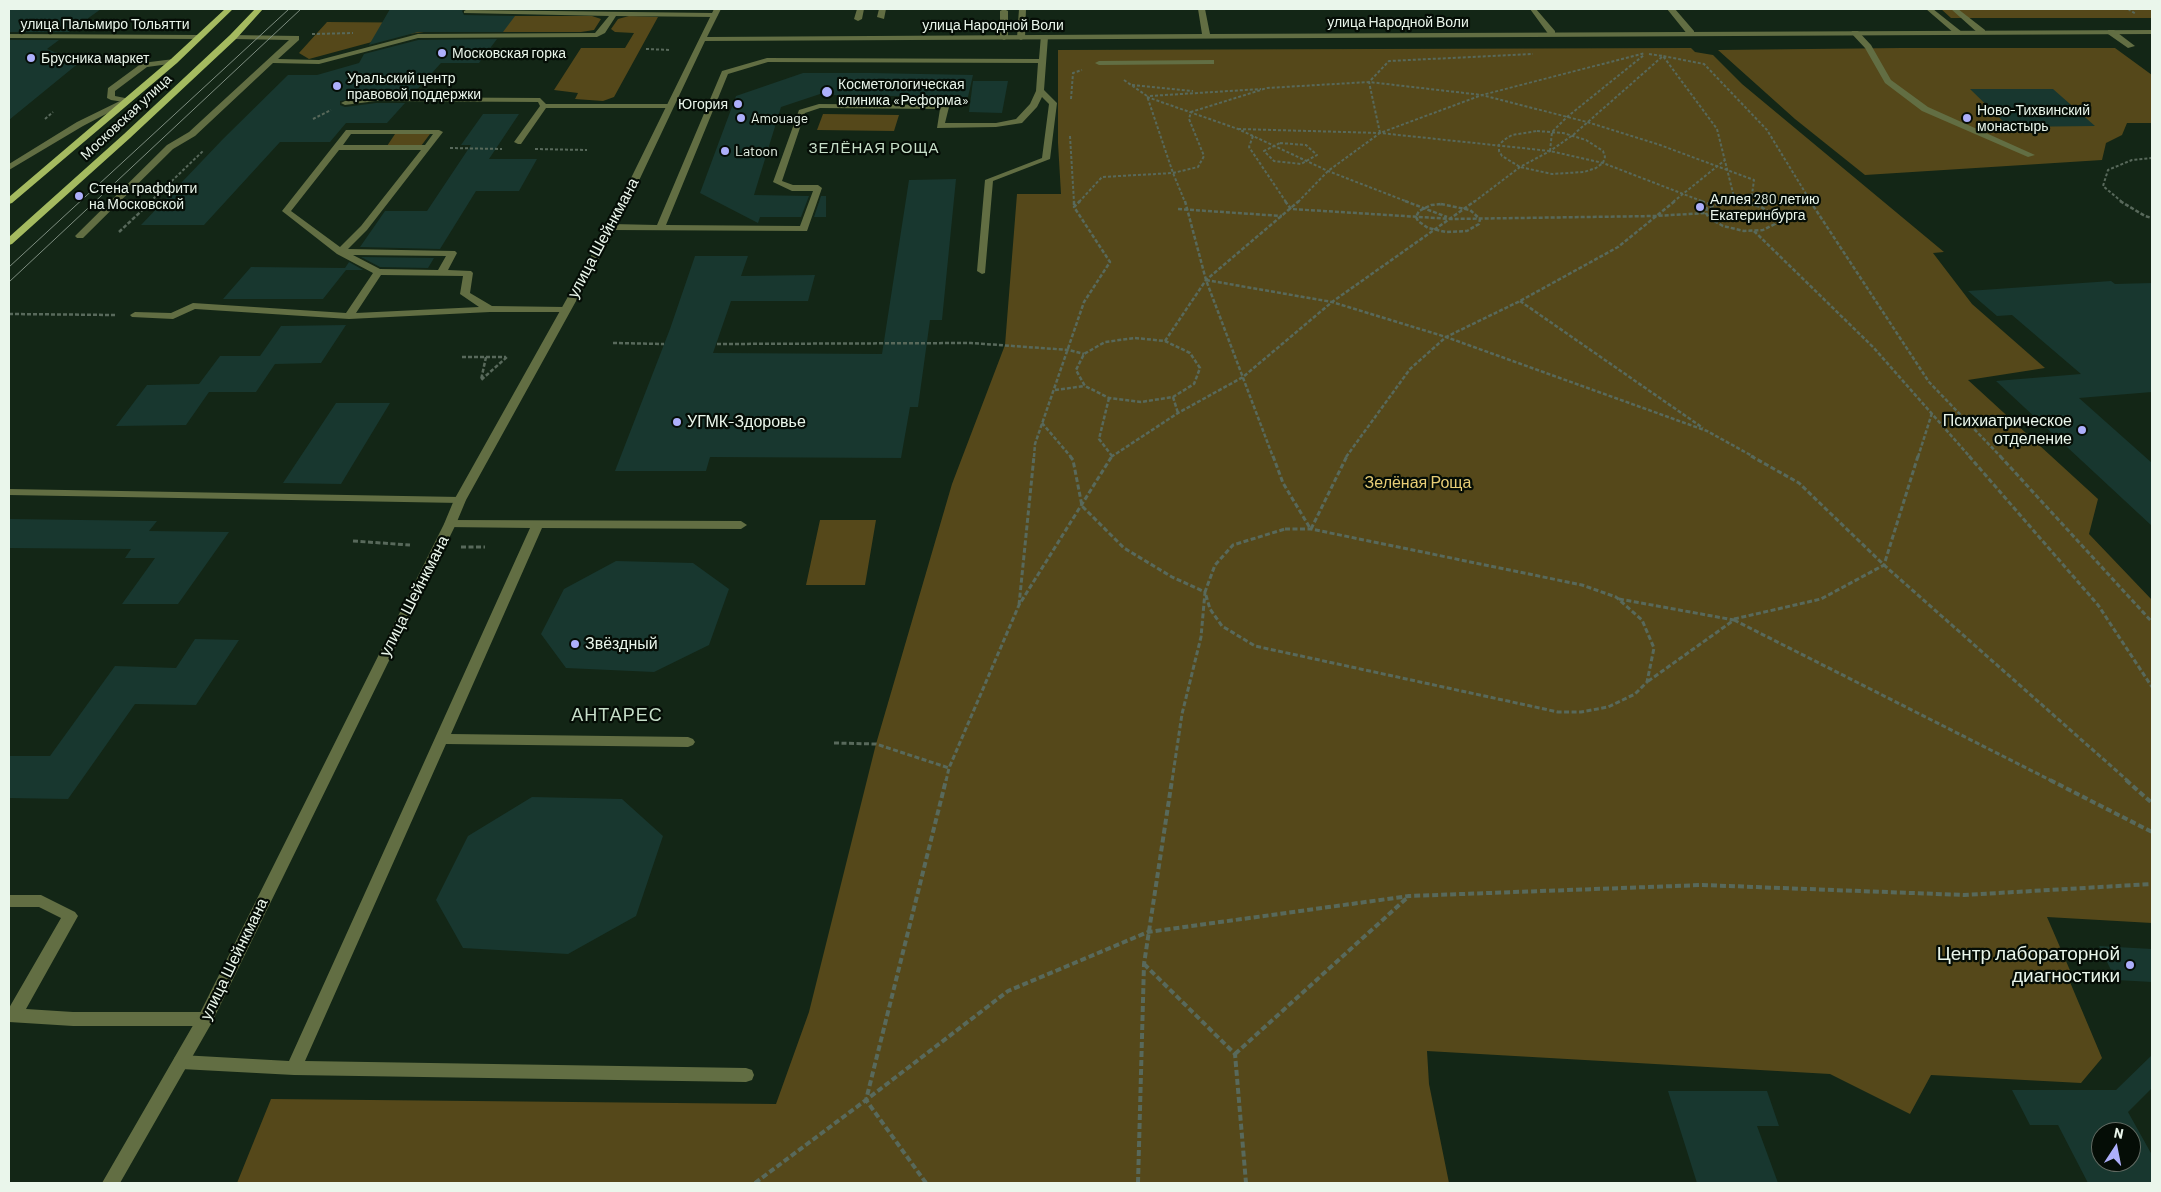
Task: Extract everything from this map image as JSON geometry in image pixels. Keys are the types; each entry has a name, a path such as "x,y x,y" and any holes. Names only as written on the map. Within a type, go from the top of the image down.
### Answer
{"main road":[{"name":"Московская улица","path":"9,202 204,37 229,9"},
{"name":"Московская улица","path":"9,242 81,178 260,9"}],"street":[{"path":"858,19 860,9"},
{"path":"881,18 882,9"},
{"path":"1021,38 1022,9"},
{"path":"1201,9 1206,35"},
{"path":"1533,9 1552,33"},
{"path":"1671,9 1691,33"},
{"path":"1929,9 1958,32"},
{"path":"1954,9 1982,32"},
{"path":"1004,11 1004,38"},
{"path":"466,12 716,12"},
{"name":"улица Шейнкмана","path":"111,1183 206,1019 450,524 460,500 612,226 716,12"},
{"path":"270,61 319,62 418,36 597,35 615,13"},
{"path":"2111,32 2131,46"},
{"name":"улица Народной Воли","path":"704,39 1552,33 2152,32"},
{"path":"1855,33 1868,47 1888,81 1925,109 2031,155"},
{"name":"улица Пальмиро Тольятти","path":"9,36 204,37"},
{"path":"80,236 170,147 192,134 296,38 229,37"},
{"path":"612,226 804,229 818,188 792,188 777,182 802,112 819,106 945,106 940,126 996,125 1019,121 1034,104 1040,91 1044,37"},
{"path":"661,227 725,73 767,60 1043,61"},
{"path":"127,101 111,98 112,90 145,65 174,61"},
{"path":"1099,63 1211,62"},
{"path":"982,271 989,180 1046,159 1053,103 1040,91"},
{"path":"345,103 376,99 540,100 544,106"},
{"path":"9,168 80,124 127,101"},
{"path":"544,106 670,106"},
{"path":"518,142 544,106"},
{"path":"340,252 364,228 439,132 350,132 286,211 340,252 378,272 468,273 465,294 490,309"},
{"path":"337,147 427,148"},
{"path":"340,252 452,253 442,272"},
{"path":"348,316 378,272"},
{"path":"135,315 173,316 193,306 348,316 490,309 565,310"},
{"path":"9,492 460,500"},
{"path":"450,524 741,525"},
{"path":"294,1068 538,524"},
{"path":"441,739 688,742"},
{"path":"9,901 41,901 70,916 12,1015 73,1019 206,1019"},
{"path":"180,1062 294,1068 746,1075"}],"path":[{"path":"309,34 354,34"},
{"path":"660,48 672,50 663,50 646,49 660,48"},
{"path":"1636,52 1704,64 1767,130 1829,232 1929,382 2152,622"},
{"path":"1165,340 1206,280 1291,210 1328,170 1380,133 1482,95 1646,53"},
{"path":"1550,151 1552,132 1567,117 1646,53"},
{"path":"1369,82 1389,61 1538,54"},
{"path":"926,1183 866,1100 949,768 1019,605 1112,456 1178,413 1243,377 1332,302 1451,219 1520,167 1550,151 1573,135 1662,56"},
{"path":"1662,56 1717,129 1734,202"},
{"path":"1071,100 1072,73 1099,63 1147,96 1238,129 1328,170 1451,219"},
{"path":"1369,82 1380,133"},
{"path":"1147,96 1369,82 1482,95 1587,122 1660,145 1754,180 1751,204"},
{"path":"1131,85 1201,92"},
{"path":"1191,112 1267,88"},
{"path":"1147,96 1173,173 1188,208 1206,280 1283,483 1311,528"},
{"path":"45,119 54,112"},
{"path":"1074,207 1102,177 1173,173 1198,167 1204,156 1189,119 1191,112"},
{"path":"1238,129 1380,133 1550,151 1603,163 1712,205"},
{"path":"1552,132 1573,135 1596,145 1605,157 1603,163 1590,170 1569,174 1552,174 1520,167 1502,156 1499,145 1512,135 1552,132"},
{"path":"1019,605 1035,444 1084,302 1110,262 1074,207 1070,136"},
{"path":"1253,136 1249,147 1291,210"},
{"path":"1280,143 1306,145 1317,155 1308,160 1301,164 1274,161 1264,151 1280,143"},
{"path":"2152,158 2132,160 2108,170 2103,186 2119,200 2145,216 2152,218"},
{"path":"1311,528 1350,450 1410,369 1446,337 1520,301 1618,247 1725,160"},
{"path":"119,232 183,172"},
{"path":"1734,202 1751,204 1768,211 1776,220 1775,224 1771,227 1754,231 1723,226 1708,218 1706,213 1707,208 1712,205 1734,202"},
{"path":"1441,204 1466,208 1477,214 1480,219 1479,224 1467,231 1446,232 1435,230 1422,224 1416,217 1416,214 1423,208 1441,204"},
{"path":"1178,209 1188,208 1283,216"},
{"path":"1291,210 1451,219 1655,216 1706,213"},
{"path":"1754,231 1874,348 1932,413 2098,605 2152,687"},
{"path":"1206,280 1332,302 1446,337 1707,431"},
{"path":"1520,301 1707,431 1799,483 1884,565 2152,803"},
{"path":"9,314 135,315"},
{"path":"1135,338 1165,340 1190,353 1200,368 1194,384 1173,397 1141,402 1109,398 1085,386 1076,370 1084,354 1105,342 1135,338"},
{"path":"613,343 664,344"},
{"path":"717,344 971,343 1069,350 1084,354"},
{"path":"462,357 486,357 507,357 481,380 486,357"},
{"path":"1055,390 1085,386"},
{"path":"1173,397 1178,413"},
{"path":"1109,398 1099,439 1112,456"},
{"path":"1042,423 1073,460 1082,506 1124,548 1172,577 1204,592 1210,609 1222,626 1255,646 1558,712 1581,712 1608,707 1635,694 1647,682 1734,620 1821,599 1884,565 1932,413"},
{"path":"1138,1183 1144,964 1182,714 1201,638 1204,592 1215,565 1233,546 1254,537 1286,529 1311,528 1582,585 1618,599 1734,620 2152,832"},
{"path":"353,541 410,545"},
{"path":"1618,599 1642,620 1654,648 1647,682"},
{"path":"834,743 876,744 949,768"},
{"path":"755,1183 1008,991 1148,932 1409,896 1702,885 1964,895 2152,884"},
{"path":"1235,1054 1409,896"},
{"path":"1144,964 1235,1054 1246,1183"}],"green space":[{"path":"1941,9 2152,9 2152,18 1951,18"},
{"path":"477,16 592,16 601,19 594,30 581,32 424,32 394,36 309,59 299,53 327,22 454,23"},
{"path":"629,16 658,17 614,97 603,101 575,99 578,93 554,90 581,48 625,48 634,33 615,32 611,29 618,19"},
{"name":"Зелёная Роща","path":"1691,48 1695,52 1713,55 1742,84 1944,252 1933,253 1972,304 2045,368 1968,380 2098,499 2089,534 2152,600 2152,923 2047,917 2072,975 2067,975 2102,1058 2081,1083 1931,1075 1910,1114 1830,1074 1427,1051 1429,1084 1449,1183 237,1183 271,1099 776,1104 809,1012 876,744 952,484 1005,345 1017,194 1061,194 1058,143 1058,50"},
{"path":"2115,48 2152,75 2152,123 2127,123 2122,135 2106,143 2102,160 1865,175 1795,119 1718,50"},
{"path":"823,114 899,115 894,131 817,130"},
{"path":"395,134 430,134 421,146 387,146"},
{"path":"820,520 876,520 865,585 806,585"}],"building":[{"path":"9,9 101,9 69,32 9,32"},
{"path":"390,9 464,9 462,11 464,15 515,16 503,32 418,32 369,45"},
{"path":"497,39 479,63 441,63 412,95 376,95 340,101 340,105 345,107 376,103 405,103 387,123 346,123 330,142 280,142 204,225 141,225 223,139 288,75 317,75 359,63 364,54 418,40"},
{"path":"9,40 59,40 47,49 80,62 9,120"},
{"path":"803,73 973,75 968,97 826,95 826,92 781,107 754,195 809,196 801,217 760,217 758,223 700,193 736,96"},
{"path":"973,81 1008,81 1002,113 969,112"},
{"path":"1970,89 2053,89 2095,126 2009,127"},
{"path":"483,114 519,114 489,159 537,159 519,191 476,191 440,249 360,247 385,211 427,211 471,145 461,145"},
{"path":"956,179 942,320 930,320 918,407 910,407 901,458 710,457 706,471 615,471 670,329 695,256 748,256 741,276 815,275 808,301 731,301 713,353 882,354 909,180"},
{"path":"821,196 826,196 826,217 814,217"},
{"path":"361,257 434,258 428,268 380,267"},
{"path":"349,262 363,270 346,270 323,299 223,299 251,267 345,268"},
{"name":"Психиатрическое отделение","path":"2111,281 2115,284 2152,283 2152,392 2079,398 2152,463 2152,526 1996,381 2081,374 2012,315 1997,316 1968,291"},
{"path":"346,325 321,363 275,364 256,392 209,392 186,425 116,426 147,385 199,384 220,356 260,356 281,326"},
{"path":"336,403 390,403 341,484 283,483"},
{"path":"9,519 157,521 149,531 229,532 178,604 122,604 155,558 125,558 131,549 9,548"},
{"path":"616,561 693,563 729,589 709,645 654,672 566,668 541,634 564,589"},
{"path":"195,639 239,640 196,705 135,704 68,799 9,798 9,756 50,756 115,666 176,668"},
{"path":"532,797 622,799 663,836 636,916 568,954 463,948 436,900 468,836"},
{"name":"Центр лабораторной диагностики","path":"2099,946 2152,949 2152,982 2116,980"},
{"path":"2152,1055 2152,1088 2128,1112 2134,1122 2091,1122 2091,1172 2141,1172 2141,1135 2152,1155 2152,1183 2088,1183 2058,1125 2030,1125 2012,1090 2116,1090"},
{"path":"1668,1091 1767,1091 1779,1126 1757,1126 1778,1183 1697,1183"}],"tram line":[{"path":"9,267 289,9"},
{"path":"9,282 301,9"}],"place":[{"name":"Московская горка","path":"442,53"},
{"name":"Брусника маркет","path":"31,58"},
{"name":"Уральский центр правовой поддержки","path":"337,86"},
{"name":"Косметологическая клиника «Реформа»","path":"827,92"},
{"name":"Югория","path":"738,104"},
{"name":"Amouage","path":"741,118"},
{"name":"Ново-Тихвинский монастырь","path":"1967,118"},
{"name":"Latoon","path":"725,151"},
{"name":"Стена граффити на Московской","path":"79,196"},
{"name":"Аллея 280 летию Екатеринбурга","path":"1700,207"},
{"name":"УГМК-Здоровье","path":"677,422"},
{"name":"Психиатрическое отделение","path":"2082,430"},
{"name":"Звёздный","path":"575,644"},
{"name":"Центр лабораторной диагностики","path":"2130,965"}],"district":[{"name":"ЗЕЛЁНАЯ РОЩА","path":"874,148"},
{"name":"АНТАРЕС","path":"617,715"}]}
